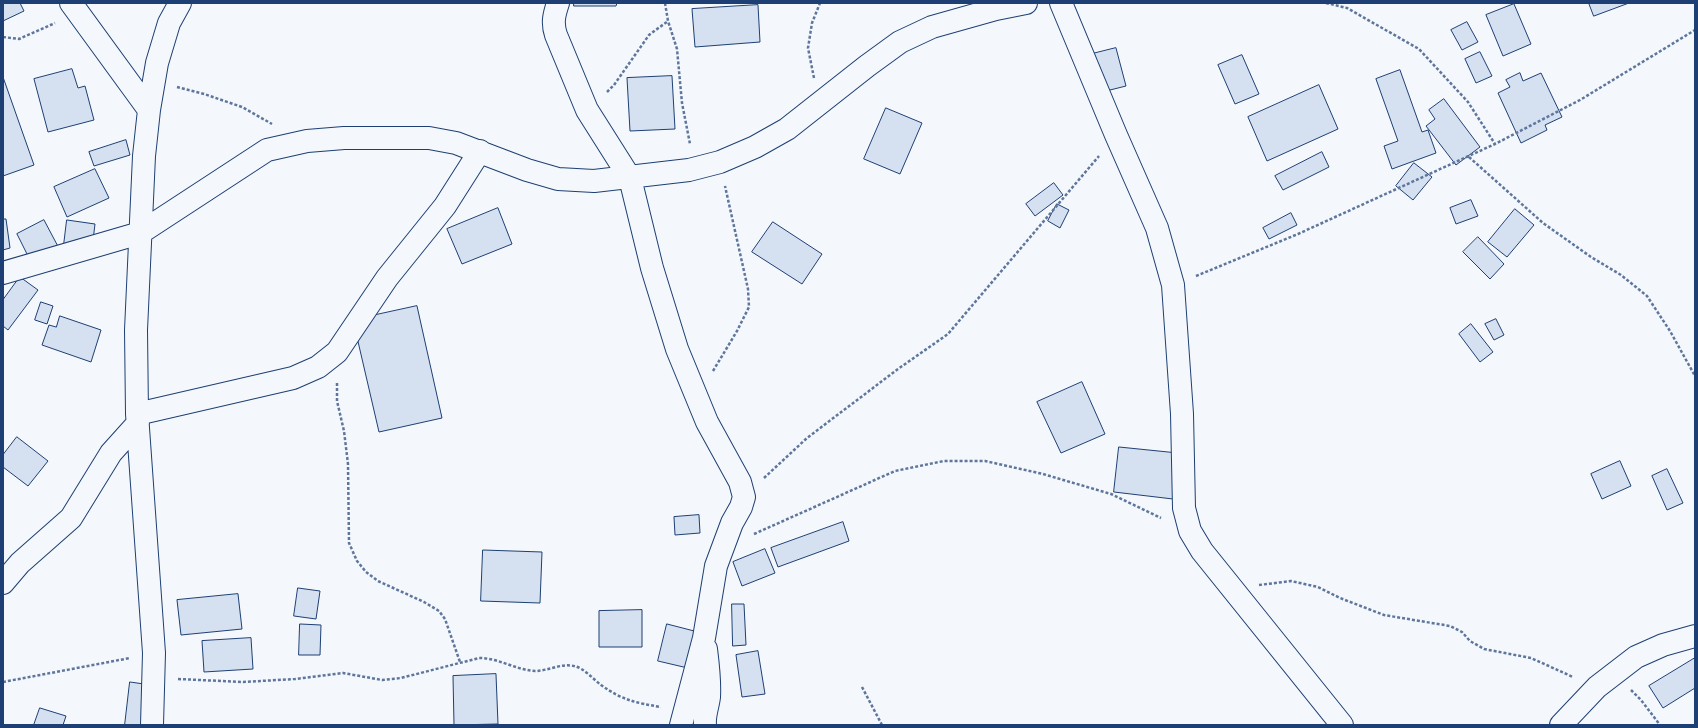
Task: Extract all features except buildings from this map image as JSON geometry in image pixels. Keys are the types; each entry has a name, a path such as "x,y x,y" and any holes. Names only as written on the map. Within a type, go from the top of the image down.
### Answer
{"street":[{"path":"152,725 155,678 154,653 138,419 136,330 144,156 149,110 157,63 169,23 180,3"},
{"path":"558,3 554,15 553,25 560,46 587,110 630,178 652,268 677,348 708,422 740,482 744,497 716,566 704,638 683,717"},
{"path":"3,273 140,233 267,150 307,141 344,138 429,138 456,143 527,170 558,179 594,181 689,170 720,162 755,147 787,129 900,42 932,27 996,9 1026,3"},
{"path":"1061,3 1116,135 1157,228 1173,285 1182,414 1184,508 1190,532 1202,551 1342,725"},
{"path":"74,8 149,110"},
{"path":"3,583 20,563 71,518 112,452 138,419 293,378 318,367 337,352 387,278 445,206 480,151"},
{"path":"1561,725 1605,680 1636,657 1663,645 1695,636"},
{"path":"704,638 710,682 708,703 704,719 705,725"}],"path":[{"path":"665,3 668,21 677,49 682,103 691,152 689,170"},
{"path":"814,108 816,92 808,48 812,23 820,3"},
{"path":"1326,3 1347,8 1419,49 1468,102 1495,144"},
{"path":"3,37 19,39 74,8"},
{"path":"587,110 614,85 649,35 668,21"},
{"path":"1173,285 1298,234 1495,144 1580,100 1695,30"},
{"path":"154,82 204,94 242,107 307,141"},
{"path":"744,497 807,438 898,369 948,334 1116,135"},
{"path":"1469,156 1543,223 1591,257 1621,275 1647,296 1670,331 1695,376"},
{"path":"697,397 749,307 748,289 720,162"},
{"path":"337,352 337,401 344,431 348,464 349,543 357,561 366,572 378,581 424,602 439,611 445,619 460,662"},
{"path":"723,548 895,471 944,461 985,461 1043,474 1111,494 1190,532"},
{"path":"1232,587 1291,581 1318,587 1340,598 1384,615 1450,626 1462,632 1470,641 1484,649 1531,658 1605,680 1641,700 1660,725"},
{"path":"3,682 154,653"},
{"path":"155,678 242,682 295,679 343,673 382,680 401,678 479,658 490,658 523,669 536,671 565,665 576,666 621,698 683,717"},
{"path":"862,687 882,725"}]}
